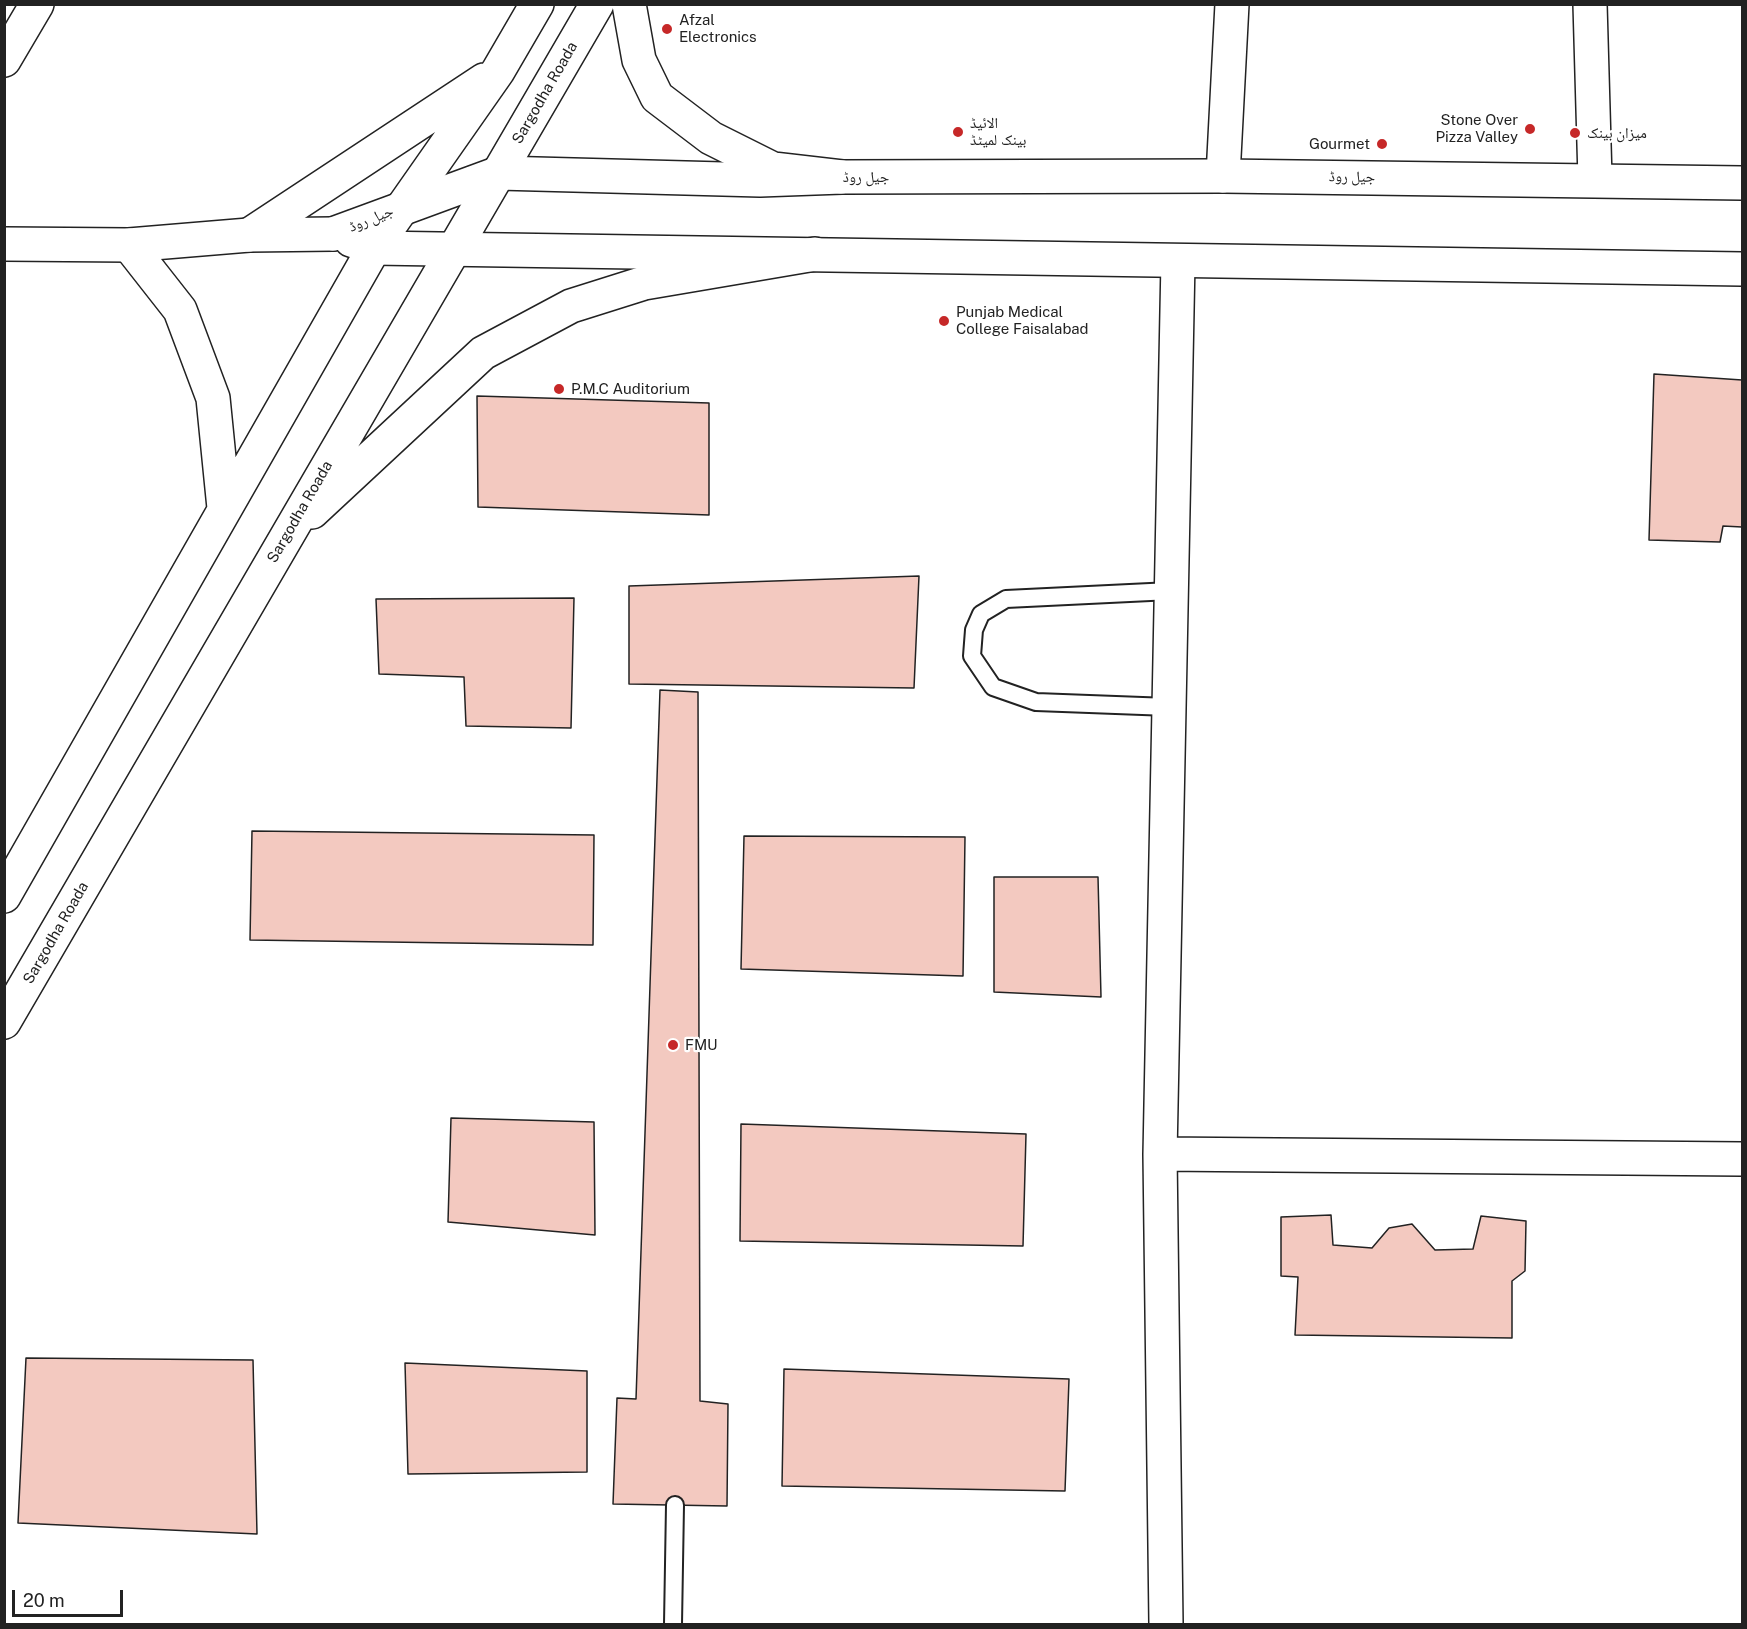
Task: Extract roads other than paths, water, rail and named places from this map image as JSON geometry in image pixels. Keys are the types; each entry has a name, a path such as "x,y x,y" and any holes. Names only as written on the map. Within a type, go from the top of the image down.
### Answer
{"main road":[{"path":"4,60 37,4"},
{"path":"4,896 374,248 498,71 537,4"},
{"name":"Sargodha Roada","path":"4,1022 597,4"},
{"path":"629,4 639,60 657,97 711,138 772,169 842,177"},
{"path":"1223,176 1232,4"},
{"path":"1590,4 1595,179"},
{"path":"249,235 498,71"},
{"name":"جیل روڈ","path":"333,234 499,172 759,180 842,177 1223,176 1595,179 1743,183"},
{"path":"4,244 129,245 249,235 333,234"},
{"name":"جیل روڈ","path":"333,234 374,248 1743,269"},
{"path":"129,245 180,310 213,398 224,508"},
{"path":"286,537 483,353 571,306 644,283 815,254"},
{"path":"1166,1624 1160,1154 1178,261"},
{"path":"1160,1154 1743,1159"}],"lane":[{"path":"1169,707 1036,702 993,687 972,656 974,630 981,614 1006,599 1171,591"},
{"path":"673,1624 675,1505"}],"place":[{"name":"Afzal Electronics","path":"667,29"},
{"name":"Stone Over Pizza Valley","path":"1530,129"},
{"name":"الائیڈ بینک لمیٹڈ","path":"958,132"},
{"name":"میزان بینک","path":"1575,133"},
{"name":"Gourmet","path":"1382,144"},
{"name":"Punjab Medical College Faisalabad","path":"944,321"},
{"name":"P.M.C Auditorium","path":"559,389"},
{"name":"FMU","path":"673,1045"}]}
